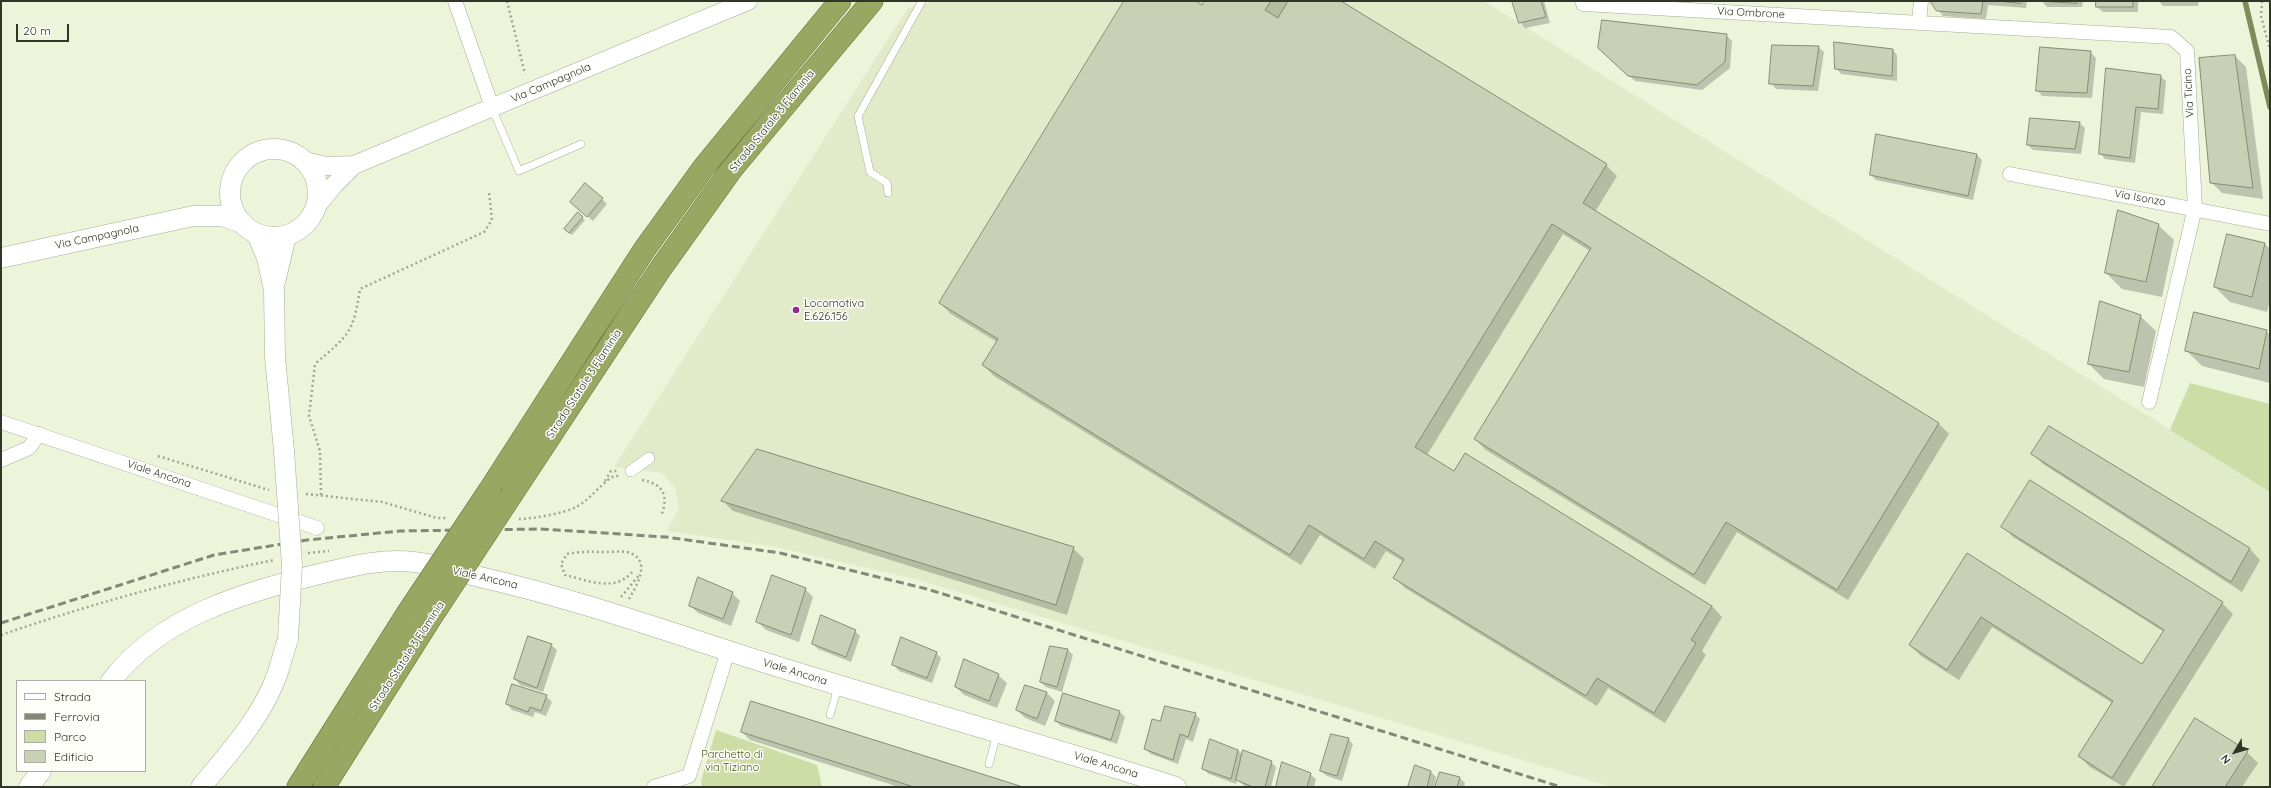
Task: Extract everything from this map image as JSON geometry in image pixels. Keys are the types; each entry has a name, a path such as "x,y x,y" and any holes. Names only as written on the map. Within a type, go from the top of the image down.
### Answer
{"highway":[{"name":"Strada Statale 3 Flaminia","path":"324,787 489,491 644,250 704,167 840,1"},
{"name":"Strada Statale 3 Flaminia","path":"298,787 416,620 512,494 661,268 731,170 872,1"}],"main road":[{"name":"Via Campagnola","path":"1,258 193,216 222,216 250,229 272,237 286,236 299,230 309,220 316,207 318,195 316,182 312,171 304,161 292,153 278,149 264,150 250,156 239,166 232,178 230,192 231,204 250,229"},
{"name":"Via Campagnola","path":"193,216 230,192"},
{"path":"201,787 232,749 256,715 277,676 288,639 292,565 284,451 275,357 274,290 267,258 250,229"},
{"path":"274,290 286,236"},
{"name":"Viale Ancona","path":"112,680 119,670 174,627 228,600 254,590 352,566 385,561 414,562 544,592 728,651 998,732 1164,785"},
{"path":"29,787 40,772"}],"street":[{"path":"455,1 492,107"},
{"name":"Via Campagnola","path":"304,161 327,166 354,165 748,1"},
{"path":"1919,23 1921,1"},
{"name":"Via Ombrone","path":"1583,4 1919,23"},
{"name":"Via Ticino","path":"1919,23 2171,37 2187,51 2195,208 2149,402"},
{"name":"Via Campagnola","path":"316,207 354,165"},
{"name":"Via Isonzo","path":"2010,174 2195,208 2270,224"},
{"name":"Viale Ancona","path":"1,422 316,528"},
{"path":"1,460 29,448 39,434"},
{"path":"633,475 649,458"},
{"path":"654,787 691,781 728,651"}],"lane":[{"path":"888,193 887,184 870,172 858,116 922,1"},
{"path":"492,107 519,171 581,144"},
{"path":"830,715 839,685"},
{"path":"989,764 998,732"}],"path":[{"path":"507,1 521,64 531,91"},
{"path":"2262,1 2261,16 2270,50"},
{"path":"321,495 320,451 309,416 314,364 347,336 356,318 360,289 484,232 492,220 489,192"},
{"path":"152,454 271,490"},
{"path":"515,519 531,520 576,507 603,482 612,471"},
{"path":"633,475 655,483 664,493 666,504 661,516"},
{"path":"603,482 614,476 621,477"},
{"path":"305,494 382,502 437,518 452,518"},
{"path":"629,599 640,582 642,567 638,560 628,552 579,551 568,554 561,564 564,574 610,585 625,581 632,572"},
{"path":"621,596 641,573"}],"shaded area":[{"path":"936,1 1484,1 2270,492 2270,787 1613,787 915,579 776,547 667,531 679,508 675,488 662,473 614,467 908,8"}],"green space":[{"path":"2190,383 2270,404 2270,492 2170,430"},
{"name":"Parchetto di via Tiziano","path":"716,730 817,765 822,787 702,787 701,781"}],"building":[{"path":"1124,1 1196,1 1202,5 1204,1 1271,1 1265,10 1278,18 1288,1 1341,1 1607,164 1583,203 1939,423 1837,590 1726,522 1694,575 1474,439 1591,248 1552,224 1415,447 1454,471 1465,453 1712,606 1691,640 1696,643 1654,713 1597,678 1586,696 1393,578 1404,559 1375,541 1364,559 1309,525 1290,555 982,365 998,339 939,303"},
{"path":"1512,1 1541,1 1546,17 1519,23"},
{"path":"1930,1 1983,1 1981,14 1937,11"},
{"path":"1998,1 2021,1 2021,3"},
{"path":"2041,1 2077,1 2077,3"},
{"path":"2096,1 2133,1 2133,7 2096,7"},
{"path":"1602,20 1727,34 1725,62 1697,85 1628,76 1598,48"},
{"path":"1834,42 1893,49 1892,76 1835,69"},
{"path":"1772,45 1819,46 1813,86 1769,84"},
{"path":"2040,47 2091,51 2087,93 2036,91"},
{"path":"2235,55 2253,188 2210,183 2199,58"},
{"path":"2106,68 2161,75 2158,109 2136,107 2130,158 2099,154"},
{"path":"2030,118 2080,122 2075,149 2027,145"},
{"path":"1876,134 1977,154 1968,196 1870,175"},
{"path":"585,183 603,198 587,217 570,202"},
{"path":"2118,210 2159,224 2146,282 2105,273"},
{"path":"578,212 583,217 569,233 564,229"},
{"path":"2227,234 2265,243 2252,297 2214,287"},
{"path":"2100,301 2141,315 2129,372 2088,364"},
{"path":"2194,312 2267,330 2259,369 2185,351"},
{"path":"2049,426 2250,548 2231,582 2031,454"},
{"path":"757,449 1074,547 1056,605 721,501"},
{"path":"2030,480 2223,602 2112,778 2078,756 2113,701 1981,617 1947,670 1909,645 1967,553 2142,664 2164,630 2001,527"},
{"path":"772,575 806,588 791,635 756,622"},
{"path":"698,577 733,592 723,619 689,606"},
{"path":"821,615 856,630 846,657 812,644"},
{"path":"528,636 552,644 537,688 514,679"},
{"path":"901,637 937,652 927,678 892,665"},
{"path":"1050,646 1068,649 1057,687 1040,682"},
{"path":"964,659 999,674 989,701 955,687"},
{"path":"512,684 547,695 541,711 530,707 528,712 506,704"},
{"path":"1025,685 1047,692 1037,719 1016,710"},
{"path":"1063,693 1120,711 1111,740 1055,721"},
{"path":"751,701 1023,787 914,787 741,732"},
{"path":"1165,706 1196,713 1188,737 1180,734 1173,760 1144,749 1152,719 1160,721"},
{"path":"2195,718 2248,751 2225,787 2152,787"},
{"path":"1331,734 1349,738 1337,776 1320,771"},
{"path":"1210,739 1238,750 1231,779 1202,769"},
{"path":"1243,750 1272,761 1265,787 1253,787 1236,780"},
{"path":"1282,762 1311,773 1307,787 1276,787"},
{"path":"1415,765 1431,771 1427,787 1408,787"},
{"path":"1440,772 1460,777 1457,787 1435,787"}],"waterway":[{"path":"2245,1 2270,107"}],"railway":[{"path":"1,623 214,555 307,540 400,531 540,529 666,537 780,553 927,589 1561,787"}],"place":[{"name":"Locomotiva E.626.156","path":"796,310"}]}
